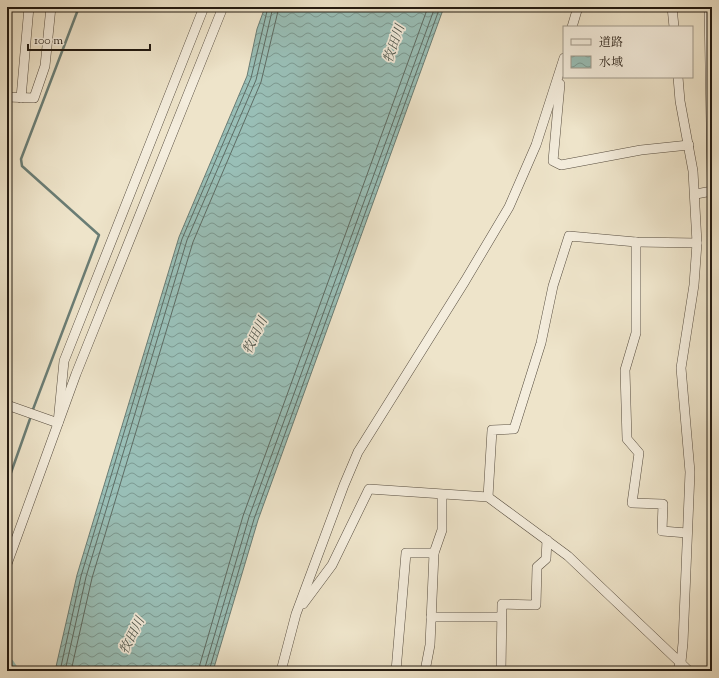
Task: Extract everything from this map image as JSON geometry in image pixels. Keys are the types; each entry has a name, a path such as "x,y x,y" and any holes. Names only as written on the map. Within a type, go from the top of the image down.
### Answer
{"street":[{"path":"21,98 29,7"},
{"path":"7,97 34,98 45,66 51,7"},
{"path":"58,423 64,361 204,7"},
{"path":"7,564 58,423 146,195 222,7"},
{"path":"572,26 578,7"},
{"path":"672,7 674,26"},
{"path":"709,7 712,181"},
{"path":"281,671 296,614 344,485 358,452 461,288 508,207 536,145 563,61"},
{"path":"559,74 561,78 553,161 560,165 641,150 689,145"},
{"path":"677,671 681,662 683,643 690,472 681,368 694,285 697,243 696,194 689,145 680,101 678,78"},
{"path":"696,194 712,191"},
{"path":"488,498 492,430 514,429 541,344 553,286 569,236 636,242 697,243"},
{"path":"636,242 636,333 625,370 627,439 639,453 632,503 663,504 662,532 687,533"},
{"path":"7,405 58,423"},
{"path":"296,614 332,565 369,489 488,498 568,556 689,671"},
{"path":"425,671 430,645 434,553 442,530 442,494"},
{"path":"501,671 502,604 536,605 537,567 546,559 547,540"},
{"path":"396,671 406,553 434,553"},
{"path":"431,617 501,617"}],"water":[{"name":"牧田川","path":"265,7 444,7 258,520 213,671 55,671 77,575 179,237 247,76 257,29"}],"waterway":[{"path":"32,412 99,235 22,166 21,159 79,7"},
{"path":"7,484 31,416"},
{"path":"7,665 11,671"}]}
